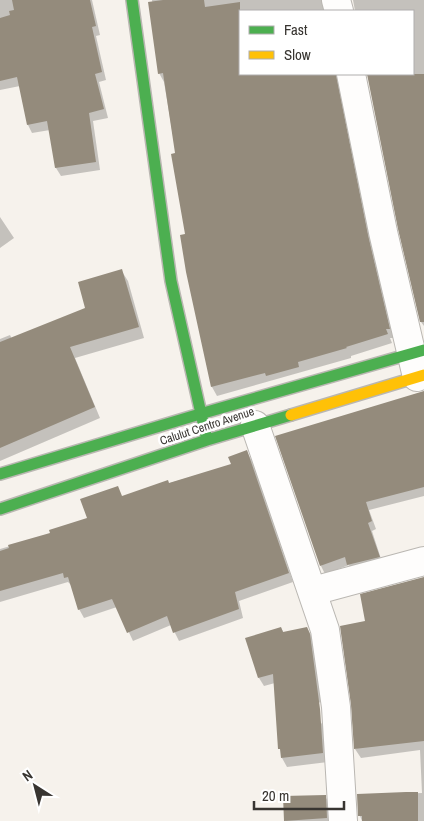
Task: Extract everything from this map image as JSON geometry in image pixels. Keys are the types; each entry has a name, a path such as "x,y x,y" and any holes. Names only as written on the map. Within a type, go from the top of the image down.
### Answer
{"main road":[{"path":"132,0 172,281 207,440"},
{"name":"Calulut Centro Avenue","path":"0,474 200,414 419,364"},
{"name":"Calulut Centro Avenue","path":"1,506 255,425 419,364"}],"street":[{"path":"351,75 383,232 419,364"},
{"path":"255,425 326,630 336,707 343,821"},
{"path":"313,591 424,561"}],"building":[{"path":"12,0 90,0 96,26 92,27 102,72 95,74 104,109 89,113 96,162 55,168 47,121 27,125 17,77 0,81 0,18 10,15 9,11 14,10"},
{"path":"204,0 205,7 240,2 239,75 336,75 368,235 390,329 386,329 388,334 298,362 299,367 266,376 265,373 211,387 186,272 180,235 185,234 171,154 175,153 163,73 158,74 148,2"},
{"path":"424,74 424,322 420,322 398,229 367,75"},
{"path":"122,269 139,327 70,347 95,407 0,448 0,342 85,308 78,282"},
{"path":"424,391 424,487 366,502 372,521 368,523 380,557 347,565 345,557 320,566 275,436"},
{"path":"247,450 289,573 235,592 239,609 173,633 167,616 127,633 112,599 78,610 68,577 64,578 63,573 0,591 0,551 9,548 8,545 50,533 49,530 87,518 80,499 118,486 122,496 168,480 169,483 231,464 228,457"},
{"path":"424,577 424,741 354,749 351,705 340,626 365,621 360,594"},
{"path":"281,627 283,632 307,627 310,634 320,709 323,753 281,758 280,749 278,749 273,674 258,678 245,638"},
{"path":"418,792 418,821 362,821 362,816 358,816 357,794"},
{"path":"326,795 327,818 284,821 283,796"}],"traffic: fast":[{"path":"132,0 171,281 207,440"},
{"path":"0,474 424,350"},
{"path":"0,509 207,440 291,415"}],"traffic: slow":[{"path":"291,415 424,375"}]}
